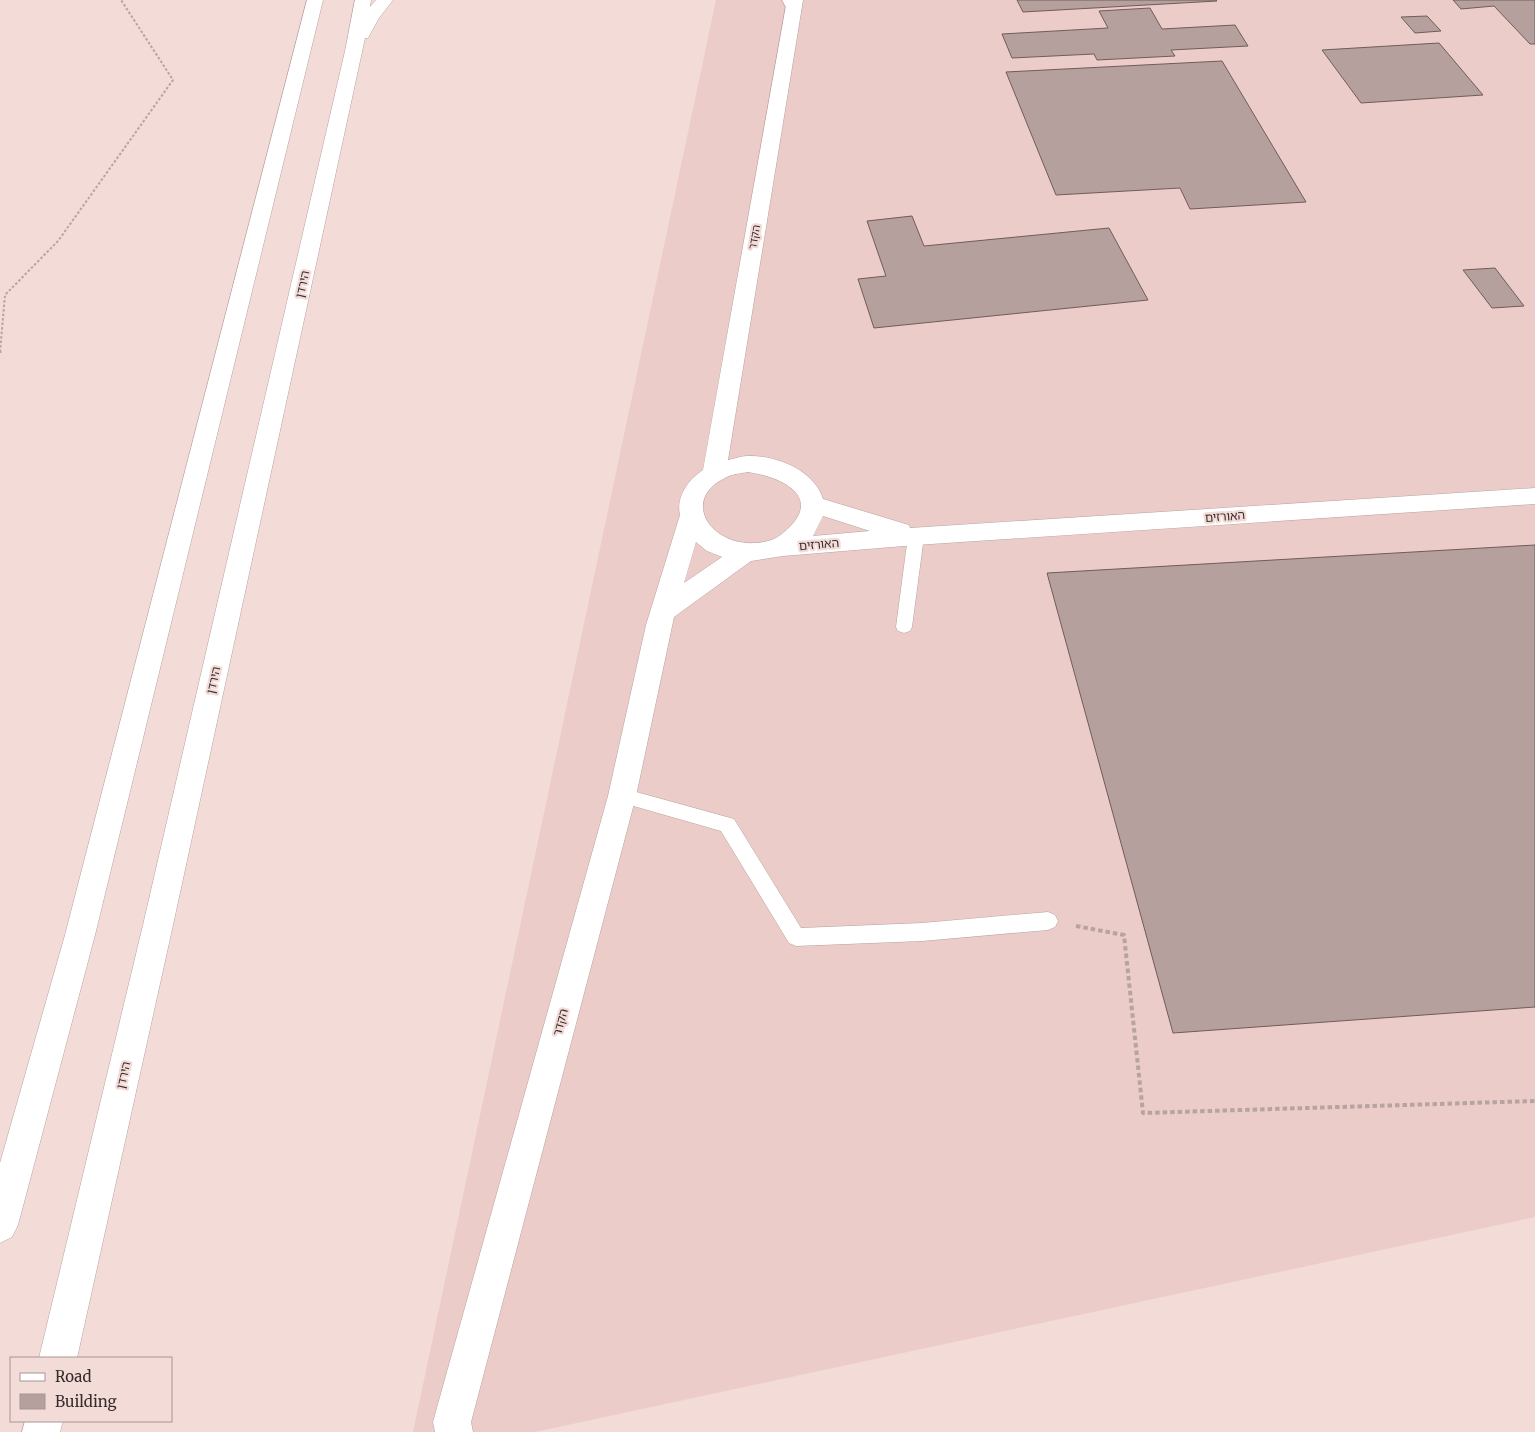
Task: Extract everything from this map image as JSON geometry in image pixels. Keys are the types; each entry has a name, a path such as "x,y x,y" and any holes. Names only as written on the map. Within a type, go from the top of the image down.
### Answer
{"main road":[{"path":"0,1225 82,926 315,0"},
{"name":"הירדן","path":"58,1357 156,935 354,51 363,0"},
{"path":"354,51 371,16 385,0"},
{"name":"הקדר","path":"714,473 793,2"},
{"path":"751,464 770,466 788,472 802,482 811,494 814,505 813,517 808,528 797,538 783,547 765,551 746,552 726,549 710,541 697,530 691,517 690,504 694,492 702,482 714,473 732,467 751,464"},
{"name":"האורזים","path":"783,547 916,536 1535,496"},
{"name":"האורזים","path":"814,505 916,536"},
{"name":"הקדר","path":"454,1432 452,1422 622,796 664,611 691,517"},
{"path":"664,611 746,552"}],"lane":[{"path":"904,627 916,536"},
{"path":"622,796 727,824 796,937 922,932 1048,921"}],"path":[{"path":"0,353 5,295 58,241 173,80 121,0"},
{"path":"1048,921 1124,935 1143,1113 1535,1101"}],"shaded area":[{"path":"716,0 1535,0 1535,1217 535,1432 413,1432"}],"building":[{"path":"1017,0 1216,0 1217,1 1023,12"},
{"path":"1453,0 1535,0 1535,44 1530,44 1494,6 1461,9"},
{"path":"1150,8 1162,29 1235,25 1248,46 1171,50 1175,56 1097,60 1094,54 1012,58 1002,34 1108,28 1099,11"},
{"path":"1427,16 1441,31 1415,33 1401,17"},
{"path":"1439,43 1483,95 1361,103 1322,50"},
{"path":"1222,61 1306,202 1190,209 1180,188 1056,195 1006,72"},
{"path":"912,216 924,246 1109,228 1148,300 874,328 858,279 886,276 867,221"},
{"path":"1495,268 1524,306 1492,308 1463,270"},
{"path":"1535,545 1535,1007 1173,1033 1047,573"}]}
